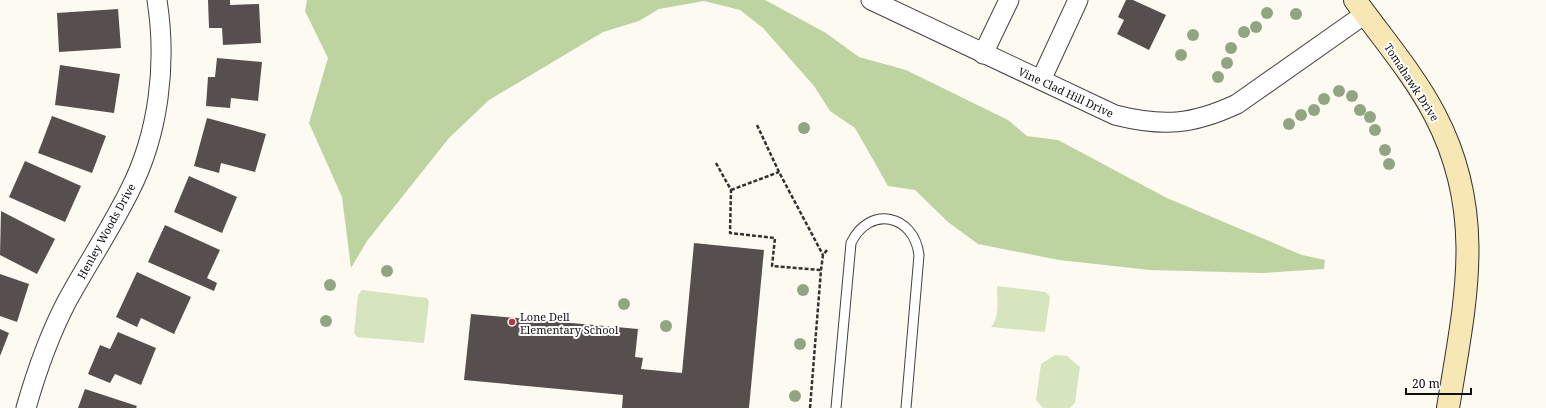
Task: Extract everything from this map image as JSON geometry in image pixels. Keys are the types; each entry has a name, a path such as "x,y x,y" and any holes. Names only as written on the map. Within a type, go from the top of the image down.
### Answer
{"street":[{"name":"Henley Woods Drive","path":"26,408 44,355 66,305 130,192 147,146 159,92 161,35 158,0"},
{"name":"Vine Clad Hill Drive","path":"871,0 1115,115 1142,122 1168,123 1193,120 1215,114 1237,104 1360,7"},
{"path":"983,54 1009,0"},
{"path":"1041,80 1078,0"},
{"name":"Tomahawk Drive","path":"1360,7 1435,114 1455,161 1465,199 1468,235 1466,292 1448,408"}],"lane":[{"path":"836,408 851,242 864,225 876,220 890,219 901,223 911,230 917,243 919,255 906,408"}],"path":[{"path":"757,125 779,172 823,255"},
{"path":"716,164 731,190 730,233 775,238 772,266 821,270"},
{"path":"731,190 779,172"},
{"path":"810,408 821,270 823,255 827,250"}],"green space":[{"path":"307,0 765,0 826,33 859,57 906,70 1008,120 1027,136 1058,140 1167,198 1302,255 1325,260 1324,269 1263,273 1150,270 1059,260 978,244 948,222 915,190 888,186 855,128 830,111 814,86 763,28 740,10 704,1 659,9 639,21 603,32 489,100 449,138 367,241 351,268 342,197 309,123 328,58 305,11"},
{"path":"997,286 1046,292 1050,297 1045,332 991,327 997,313"},
{"path":"362,290 427,298 429,302 424,343 357,337 354,333 358,295"},
{"path":"1055,355 1067,356 1080,367 1075,403 1070,408 1043,408 1036,400 1041,364"}],"building":[{"path":"208,0 230,0 230,5 259,4 261,43 223,45 222,28 209,28"},
{"path":"1126,0 1133,0 1166,15 1149,50 1117,34 1124,20 1118,17"},
{"path":"118,9 121,48 59,52 57,13"},
{"path":"217,58 262,62 258,101 231,98 230,108 206,106 208,77 215,77"},
{"path":"60,65 120,74 114,113 55,105"},
{"path":"52,116 106,136 92,173 38,153"},
{"path":"207,118 266,134 255,172 221,163 219,173 194,166"},
{"path":"25,161 81,186 65,222 9,197"},
{"path":"189,176 237,197 222,233 174,212"},
{"path":"1,211 55,239 37,274 0,255"},
{"path":"165,225 220,250 207,278 217,283 214,291 148,262"},
{"name":"Lone Dell Elementary School","path":"694,243 764,250 749,408 622,408 623,395 464,380 471,314 638,329 635,357 643,358 641,369 682,373"},
{"path":"137,272 191,297 174,334 141,318 137,327 116,317"},
{"path":"0,274 29,284 17,322 0,316"},
{"path":"0,329 9,333 0,356"},
{"path":"118,332 156,348 141,385 115,374 110,383 88,374 100,345 110,349"},
{"path":"85,389 137,406 136,408 78,408"}],"place":[{"name":"Lone Dell Elementary School","path":"512,322"}]}
